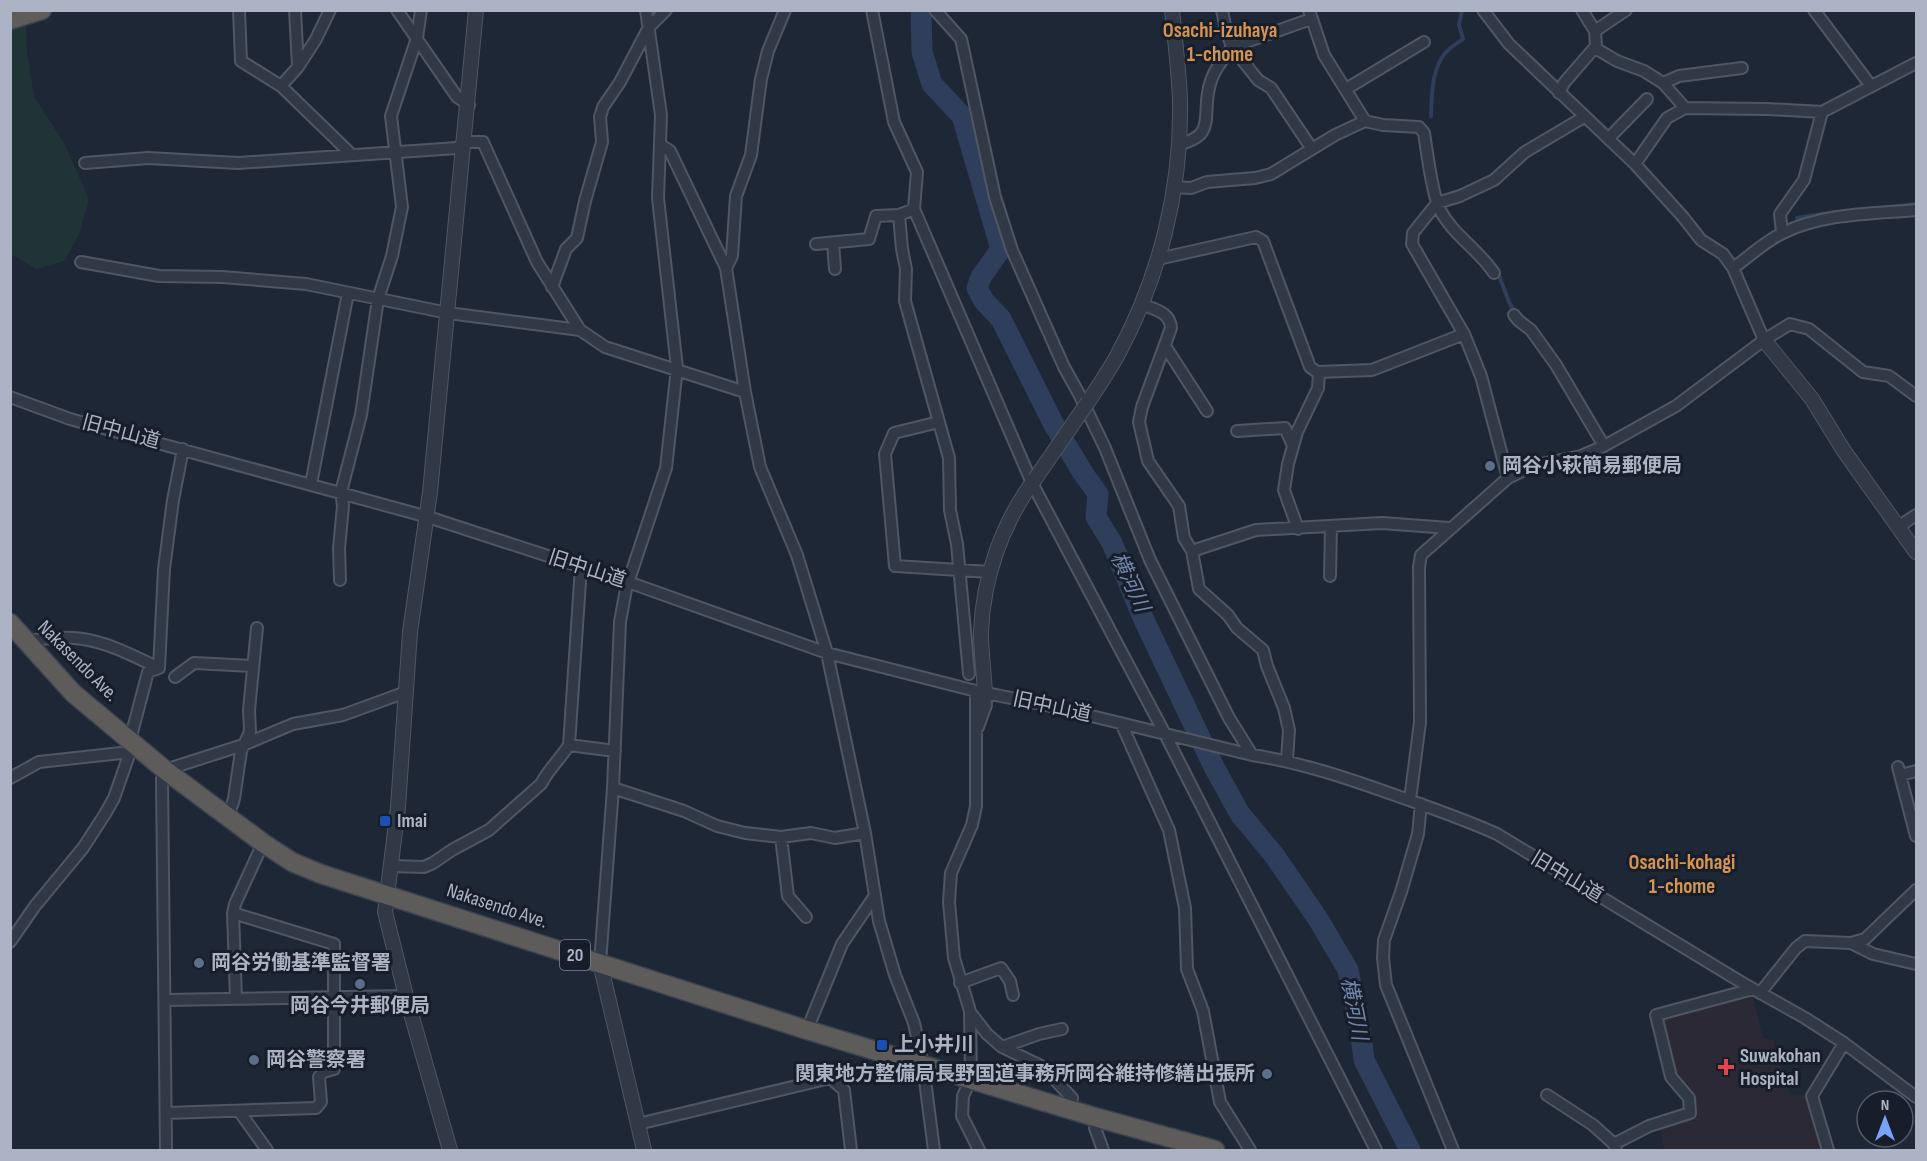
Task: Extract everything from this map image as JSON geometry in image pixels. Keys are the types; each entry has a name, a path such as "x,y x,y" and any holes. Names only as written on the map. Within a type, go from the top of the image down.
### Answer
{"highway":[{"path":"10,20 42,10"},
{"name":"Nakasendo Ave.","path":"16,632 129,748 165,770 292,862 321,874 807,1030 1098,1118 1215,1150"}],"street":[{"path":"239,10 241,61 281,86 351,154"},
{"path":"295,10 298,67"},
{"path":"281,86 298,67 316,39 330,10"},
{"path":"397,10 457,97 469,105"},
{"path":"340,580 339,548 343,506 341,492 361,415 378,299 392,256 402,207 391,116 417,38 421,10"},
{"path":"450,1150 406,996 385,912 398,807 410,632 428,517 477,10"},
{"path":"644,1150 600,963 613,788 620,622 628,582 666,468 677,368 658,198 661,115 646,10"},
{"path":"552,287 566,249 577,238 602,142 600,117 603,107 620,82 649,27 666,10"},
{"path":"726,268 732,256 736,196 751,155 761,79 768,51 785,10"},
{"path":"872,10 894,122 917,172 914,209 1033,481 1168,735 1376,1150"},
{"path":"935,10 961,39 995,197 1012,250 1064,367 1080,394 1105,448 1150,560 1229,718 1250,754"},
{"path":"1069,1108 1072,1098 1043,1067 1002,1047 987,1034 970,1011 954,958 949,902 951,873 972,825 976,806 976,733 986,705 980,692 981,633 990,572 1010,519 1117,356 1142,304 1158,260 1174,187 1179,144 1180,102 1172,10"},
{"path":"1222,10 1232,47 1258,80 1271,88 1312,149"},
{"path":"1483,10 1509,44 1635,164 1701,240 1723,254 1733,268 1764,340 1812,399 1844,451 1917,552"},
{"path":"1559,93 1564,83 1595,48 1595,31 1582,10"},
{"path":"1595,31 1626,10"},
{"path":"1814,10 1871,86"},
{"path":"1179,144 1194,141 1205,128 1209,87 1219,64 1232,47 1310,15 1324,55 1365,121"},
{"path":"1346,89 1424,42"},
{"path":"1595,48 1617,61 1644,71 1663,83 1685,108"},
{"path":"1635,164 1667,118 1685,108 1822,112 1917,63"},
{"path":"1663,83 1678,76 1742,68"},
{"path":"1609,138 1647,99"},
{"path":"1782,233 1780,214 1804,180 1822,112"},
{"path":"1508,478 1481,376 1464,334 1412,244 1413,233 1437,203 1460,196 1494,180 1525,152 1584,117"},
{"path":"1174,187 1191,188 1207,182 1255,178 1271,174 1335,135 1365,121 1419,128 1424,133 1440,211 1466,244 1488,264 1494,273"},
{"path":"85,163 148,158 238,163 457,148 464,142 483,142 537,262 579,330 605,347 677,368 745,392"},
{"path":"661,145 670,151 726,268 745,392 760,467 797,555 826,653 865,833 874,897 895,975 914,1023 923,1065 934,1150"},
{"path":"816,244 869,239 876,216 899,215 914,209"},
{"path":"1733,268 1782,233 1809,224 1841,217 1917,210"},
{"path":"899,215 906,269 905,301 949,458 950,510 960,570 969,674"},
{"path":"1158,260 1256,237 1263,241 1310,367 1320,372 1372,370 1464,334"},
{"path":"833,243 835,269"},
{"path":"81,262 159,276 306,284 448,314 579,330"},
{"path":"311,484 348,293"},
{"path":"1142,304 1167,315 1171,321 1171,328 1142,407 1139,422 1148,461 1179,506 1184,538 1192,551 1199,589 1228,615 1237,628 1263,650 1284,708 1289,730 1287,760"},
{"path":"1514,315 1531,330 1556,365 1604,446"},
{"path":"1410,800 1420,722 1419,567 1421,555 1508,478 1535,465 1581,456 1604,446 1676,406 1764,340 1790,324 1809,329 1863,372 1890,376 1917,396"},
{"path":"1165,346 1207,411"},
{"path":"1298,529 1284,490 1297,432 1318,388 1320,372"},
{"name":"旧中山道","path":"10,397 70,419 428,517 628,582 826,653 980,692 1250,754 1287,760 1358,781 1421,804 1497,834 1756,991 1805,1018 1844,1043 1917,1097"},
{"path":"939,422 894,434 885,454 895,566 990,572"},
{"path":"1237,431 1285,428 1293,446"},
{"path":"159,668 164,569 173,500 183,449"},
{"path":"1898,527 1917,515"},
{"path":"1192,551 1256,530 1382,524 1449,528"},
{"path":"1330,576 1331,527"},
{"path":"390,866 424,867 489,830 541,784 569,745 582,567"},
{"path":"228,817 234,799 243,745 250,732 249,710 257,628"},
{"path":"16,632 84,639 105,644 159,668"},
{"path":"175,677 194,663 252,666"},
{"path":"10,942 35,906 83,848 114,798 148,672 159,668"},
{"path":"166,1150 162,779 165,770 243,745 293,724 344,715 406,692"},
{"path":"1120,723 1169,830 1185,908 1187,969 1203,1011 1220,1102 1250,1150"},
{"path":"569,745 615,751"},
{"path":"10,778 39,762 121,753 129,748"},
{"path":"1917,771 1900,771 1917,836"},
{"path":"613,788 684,811 717,826 745,833 781,837 811,833 835,838 865,833"},
{"path":"1421,804 1418,834 1384,940 1383,968 1386,986 1453,1150"},
{"path":"781,837 788,896 806,917"},
{"path":"236,999 233,913 263,843"},
{"path":"1547,1095 1593,1125 1615,1147 1648,1126 1690,1113 1689,1098 1671,1077 1656,1016 1756,991 1804,941 1851,943 1865,939 1917,890"},
{"path":"807,1030 842,944 874,897"},
{"path":"166,1113 316,1108 321,1102 319,1077 323,1072 334,1070 334,944 233,913"},
{"path":"1851,943 1874,954 1917,964"},
{"path":"960,983 1001,968 1010,981 1013,995"},
{"path":"165,1000 406,996"},
{"path":"970,1011 971,1079 963,1096 962,1116 979,1150"},
{"path":"1002,1047 1039,1034 1062,1029"},
{"path":"1828,1150 1812,1096 1844,1043"},
{"path":"638,1124 830,1078 844,1090 851,1150"},
{"path":"239,1111 267,1150"},
{"path":"1098,1118 1095,1128 1103,1150"}],"shaded area":[{"name":"Suwakohan Hospital","path":"1752,993 1763,1038 1773,1040 1790,1095 1807,1094 1824,1150 1664,1150 1660,1126 1692,1115 1674,1075 1661,1016"}],"green space":[{"path":"10,11 26,11 27,51 34,96 65,145 89,199 79,235 64,261 36,269 11,254"}],"waterway":[{"name":"横河川","path":"921,10 922,52 932,84 962,116 1001,249 981,277 977,288 984,301 1001,319 1053,423 1098,494 1096,517 1112,543 1144,620 1214,767 1240,814 1274,855 1318,919 1348,970 1364,1060 1410,1150"},
{"path":"1431,116 1433,82 1438,65 1447,51 1463,39 1459,25 1462,10"},
{"path":"1890,207 1916,204"},
{"path":"1797,218 1835,212"},
{"path":"1498,273 1515,313"}],"place":[{"name":"岡谷小萩簡易郵便局","path":"1490,466"},
{"name":"Imai","path":"385,821"},
{"name":"岡谷労働基準監督署","path":"199,963"},
{"name":"岡谷今井郵便局","path":"360,984"},
{"name":"上小井川","path":"882,1045"},
{"name":"岡谷警察署","path":"254,1060"},
{"name":"Suwakohan Hospital","path":"1726,1067"},
{"name":"関東地方整備局長野国道事務所岡谷維持修繕出張所","path":"1267,1074"}],"district":[{"name":"Osachi-izuhaya 1-chome","path":"1220,42"},
{"name":"Osachi-kohagi 1-chome","path":"1682,874"}]}
